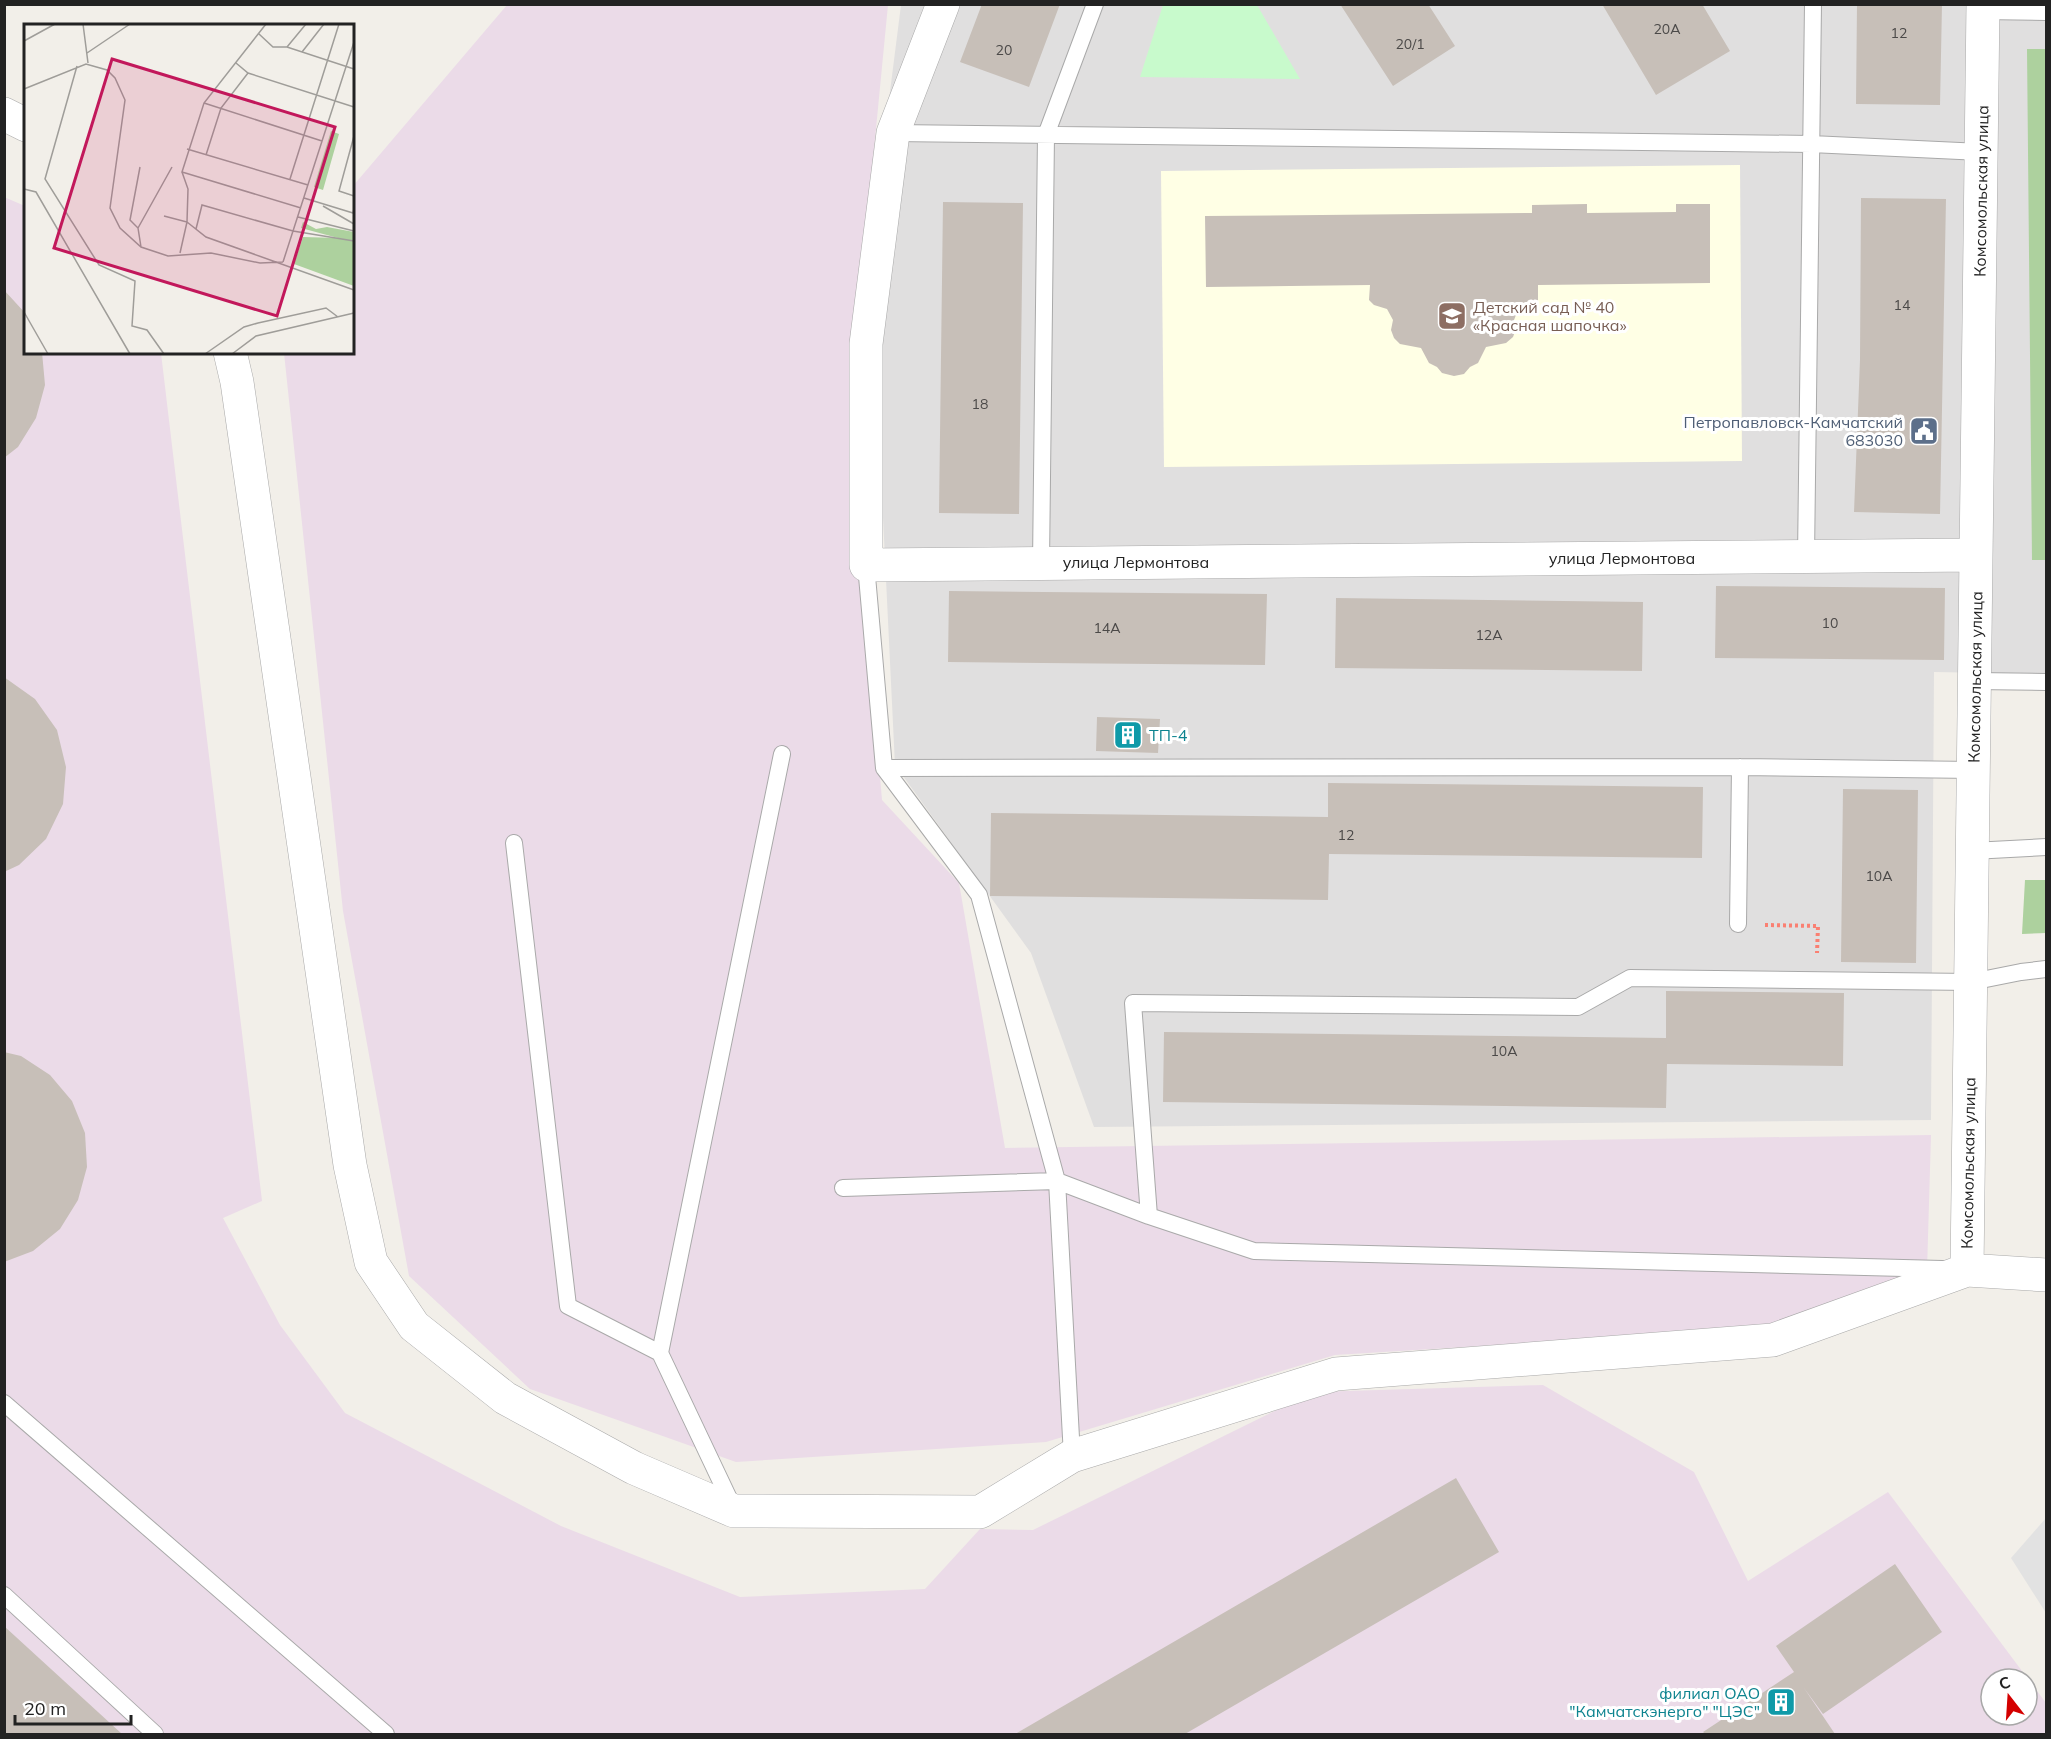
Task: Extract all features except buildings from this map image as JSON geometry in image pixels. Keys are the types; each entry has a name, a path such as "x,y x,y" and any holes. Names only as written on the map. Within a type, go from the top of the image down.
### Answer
{"street":[{"path":"866,565 866,344 893,133 943,4"},
{"name":"Комсомольская улица","path":"1983,8 1967,1270 2046,1275"},
{"path":"4,114 24,124"},
{"path":"230,354 239,393 350,1165 370,1262 414,1326 505,1398 634,1468 734,1511 981,1512 1071,1455 1336,1374 1773,1340 1967,1270"},
{"name":"улица Лермонтова","path":"866,565 1976,555"}],"lane":[{"path":"1041,563 1046,135 1095,4"},
{"path":"1806,557 1813,4"},
{"path":"1983,8 2046,12"},
{"path":"893,133 1812,144 1982,152"},
{"path":"866,565 884,768 979,895 1057,1181 1071,1455"},
{"path":"1975,681 2046,682"},
{"path":"734,1511 660,1353 782,754"},
{"path":"884,768 1740,767 1974,770"},
{"path":"1738,924 1740,767"},
{"path":"514,843 568,1306 660,1353"},
{"path":"1972,851 2046,848"},
{"path":"1149,1216 1133,1003 1578,1007 1630,978 1971,982 2046,969"},
{"path":"843,1188 1057,1181 1149,1216 1254,1251 1967,1270"},
{"path":"4,1403 386,1734"},
{"path":"4,1595 155,1734"}],"path":[{"path":"1738,924 1818,926"}],"shaded area":[{"path":"507,5 888,5 849,407 882,800 959,883 1005,1148 1931,1135 1927,1271 1773,1328 1335,1355 1046,1442 736,1462 530,1389 409,1276 343,911 284,354 354,354 354,185"},
{"path":"901,5 2046,5 2046,674 1934,672 1931,1120 1094,1127 1031,953 895,765 870,249"},
{"name":"Детский сад № 40 «Красная шапочка»","path":"1740,165 1742,461 1164,467 1161,171"},
{"path":"4,197 24,206 24,354 161,354 262,1201 223,1218 280,1325 345,1413 561,1526 740,1597 925,1589 980,1529 1033,1530 1313,1392 1543,1385 1694,1472 1748,1581 1888,1492 2019,1667 1979,1667 1979,1727 2039,1727 2039,1694 2046,1703 2046,1734 5,1734"},
{"path":"2046,1518 2046,1613 2011,1558"}],"green space":[{"path":"1163,5 1257,5 1300,79 1140,77"},
{"path":"2027,49 2046,49 2046,560 2032,560"},
{"path":"2025,880 2046,880 2046,933 2022,934"}],"place":[{"name":"Детский сад № 40 «Красная шапочка»","path":"1452,316"},
{"name":"Петропавловск-Камчатский 683030","path":"1924,431"},
{"name":"ТП-4","path":"1128,735"},
{"name":"филиал ОАО \"Камчатскэнерго\" \"ЦЭС\"","path":"1781,1702"}]}
